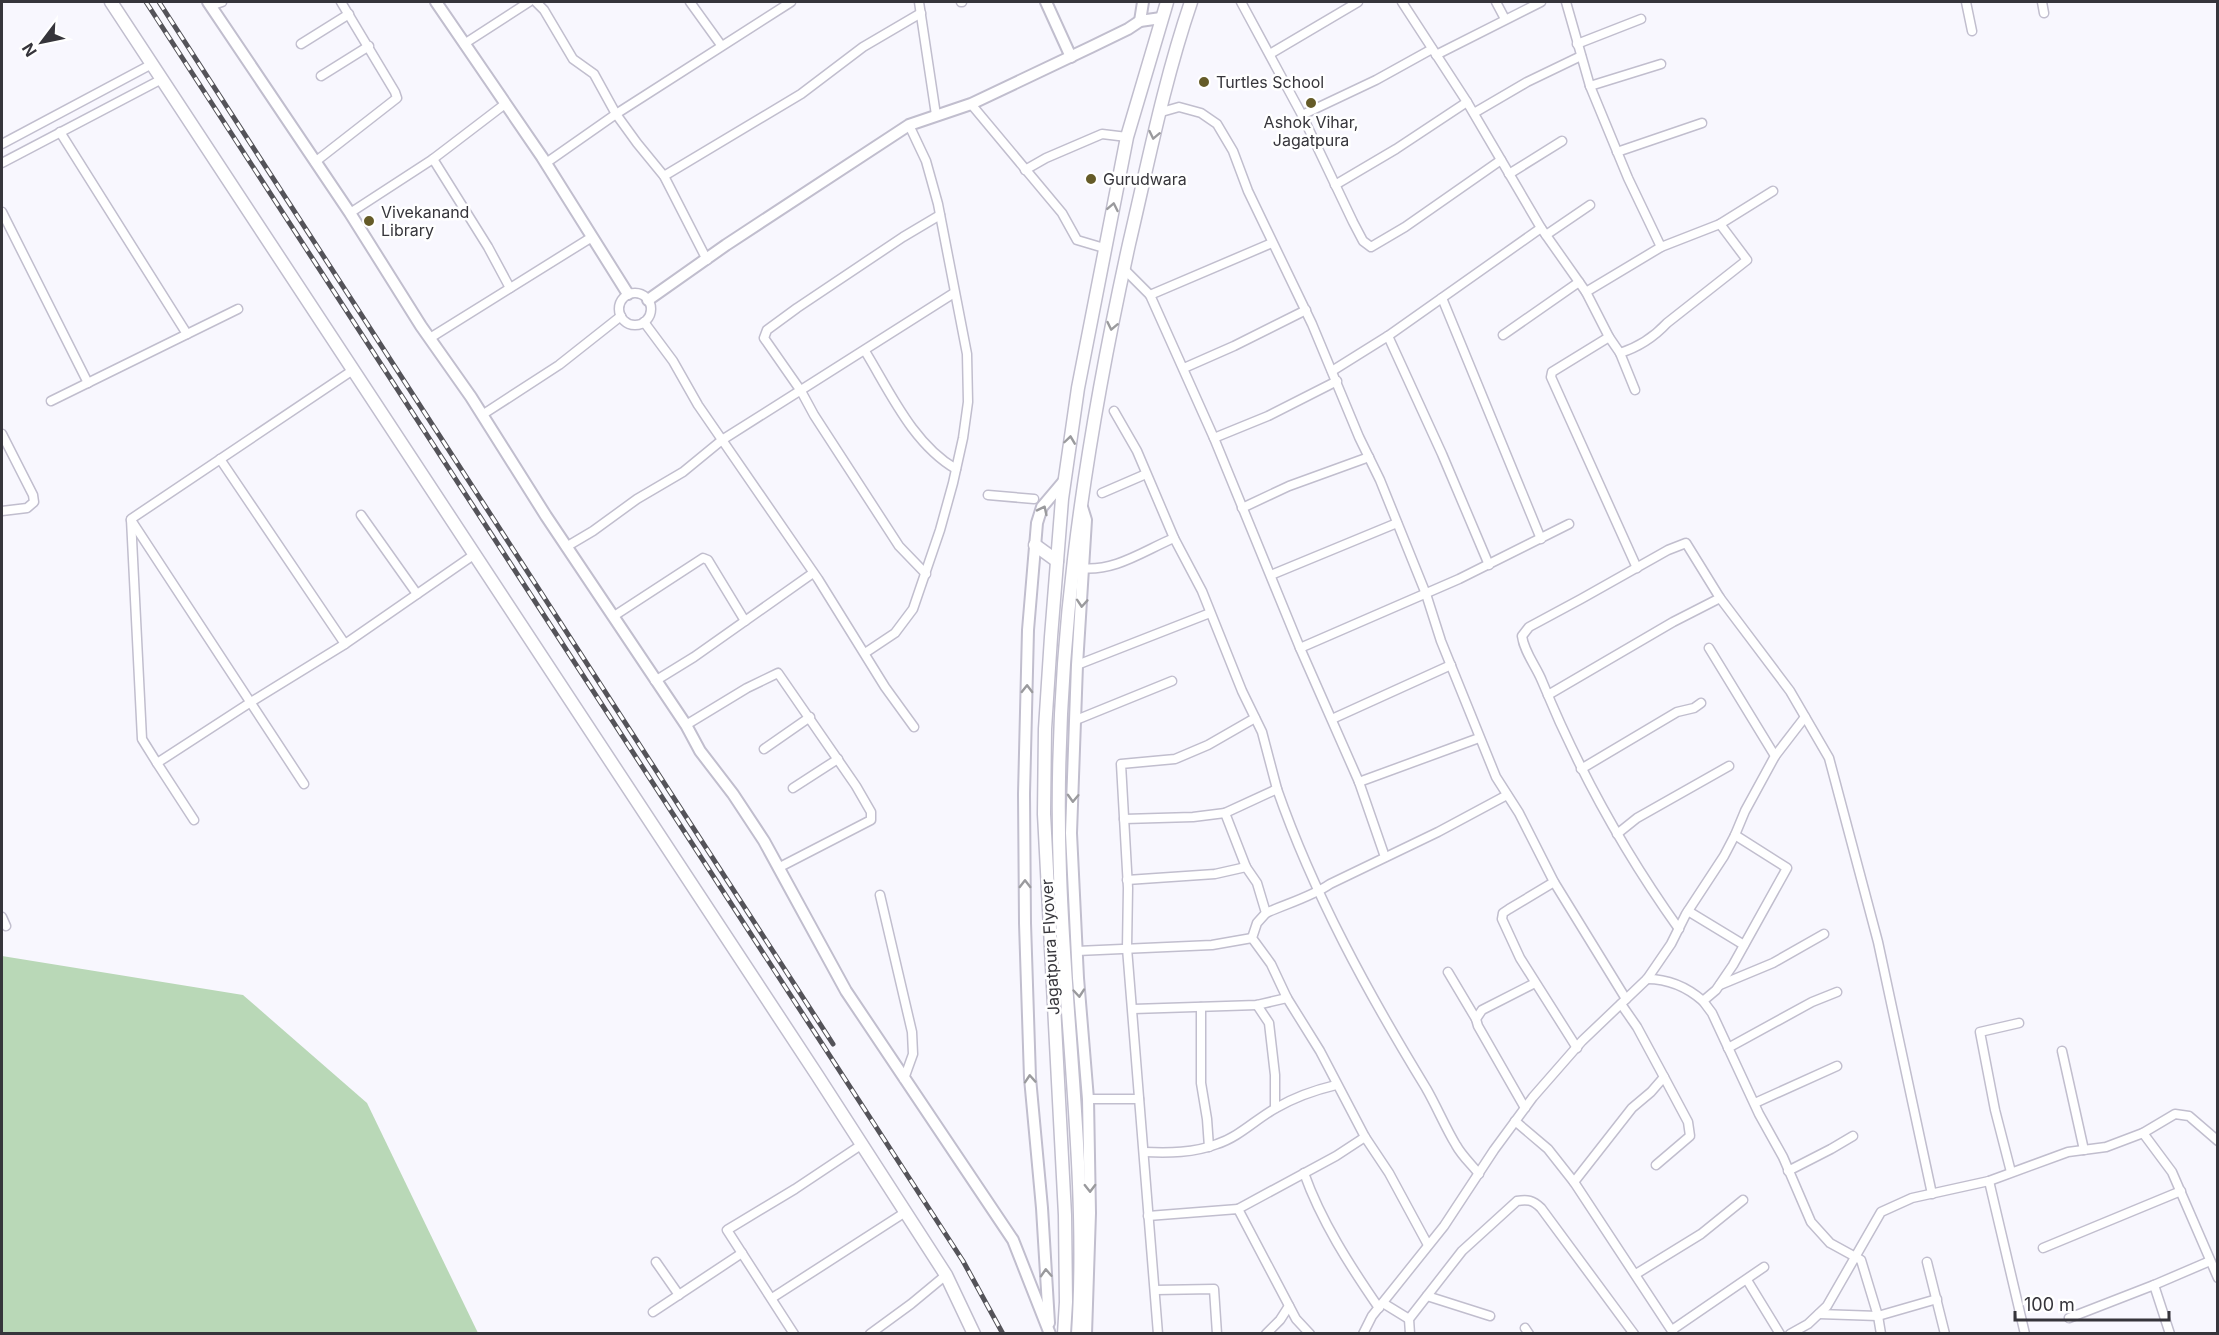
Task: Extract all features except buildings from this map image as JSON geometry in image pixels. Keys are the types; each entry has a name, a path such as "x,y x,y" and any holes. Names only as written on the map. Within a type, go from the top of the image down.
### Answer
{"main road":[{"path":"111,2 946,1275 974,1334"},
{"name":"Jagatpura Flyover","path":"1064,1334 1065,1215 1044,814 1045,729 1051,637 1064,481 1078,388 1127,137 1167,2"},
{"name":"Jagatpura Flyover","path":"1078,1334 1079,1215 1060,873 1060,757 1064,644 1078,568 1081,504 1097,397 1158,113 1178,38 1191,2"},
{"path":"1035,545 1057,561"}],"street":[{"path":"222,2 209,4 350,213 566,547 686,725 700,751 733,794 764,841 846,990 1013,1240 1052,1333"},
{"path":"315,162 397,98 369,46 341,2"},
{"path":"436,2 546,163 628,294"},
{"path":"464,44 529,2"},
{"path":"536,2 544,10 573,59 594,74 616,114 636,143 664,176 707,260"},
{"path":"690,2 721,45"},
{"path":"546,163 616,114 791,2"},
{"path":"919,2 936,115"},
{"path":"1046,2 1071,57"},
{"path":"1140,21 1143,2"},
{"path":"1241,2 1302,115 1341,200 1363,241 1371,247 1405,227 1502,160"},
{"path":"1270,54 1358,2"},
{"path":"1402,2 1467,102 1544,232 1586,292 1609,337 1620,353 1635,390"},
{"path":"1496,2 1506,19"},
{"path":"1302,115 1541,2"},
{"path":"1566,2 1590,86 1617,152 1661,247"},
{"path":"1965,2 1972,31"},
{"path":"2042,2 2044,13"},
{"path":"301,44 349,14"},
{"path":"664,176 801,94 863,47 921,14"},
{"path":"648,300 909,125 971,104 1071,57 1140,21 1161,18"},
{"path":"1577,44 1641,19"},
{"path":"321,76 369,46"},
{"path":"1473,113 1527,82 1581,56"},
{"path":"2,144 152,64"},
{"path":"1590,86 1660,64"},
{"path":"2,163 162,79"},
{"path":"1335,184 1396,149 1467,102"},
{"path":"350,213 433,159 505,104"},
{"path":"971,104 1062,213 1077,240 1104,248"},
{"path":"1158,113 1179,107 1201,113 1217,124 1233,152 1272,243 1306,310 1397,523 1496,777 1519,813 1554,882 1624,1002 1688,1122 1690,1136 1656,1165"},
{"path":"1617,152 1702,123"},
{"path":"865,653 895,633 913,609 943,521 963,438 968,402 967,354 940,215 926,161 909,125"},
{"path":"60,132 188,334"},
{"path":"1025,170 1046,158 1102,134 1127,137"},
{"path":"1509,174 1562,141"},
{"path":"433,159 488,247 510,288"},
{"path":"1586,292 1661,247 1720,224 1773,191"},
{"path":"1332,371 1544,232 1590,205"},
{"path":"2,212 88,383"},
{"path":"926,574 899,546 814,415 801,391 764,338 767,330 903,237 940,215"},
{"path":"1620,353 1641,345 1655,336 1667,323 1748,260 1720,224"},
{"path":"430,339 592,237"},
{"path":"1150,295 1272,243"},
{"path":"1124,269 1150,295 1184,368 1300,648 1359,782 1385,857"},
{"path":"1503,335 1579,282"},
{"path":"638,293 648,300 650,313 644,322 634,324 625,321 621,316 619,306 628,294 638,293"},
{"path":"566,547 593,531 637,499 683,472 723,440 954,293"},
{"path":"1442,298 1541,539"},
{"path":"51,401 238,309"},
{"path":"1184,368 1306,310"},
{"path":"482,415 559,365 621,316"},
{"path":"644,322 673,361 698,405 813,573 885,687 914,727"},
{"path":"1388,336 1489,565"},
{"path":"1609,337 1552,372 1551,377 1637,568"},
{"path":"865,351 915,431 943,461 956,468"},
{"path":"131,519 353,370"},
{"path":"1214,438 1276,412 1337,381"},
{"path":"1114,411 1128,432 1174,538 1202,591 1262,732 1277,789 1290,826 1319,892 1367,988 1435,1102 1456,1146 1479,1174"},
{"path":"2,434 33,495 34,502 27,508 2,511"},
{"path":"1242,508 1289,486 1368,457"},
{"path":"220,459 345,644"},
{"path":"1102,493 1146,474"},
{"path":"1052,1333 1030,1078 1024,794 1028,630 1037,523 1042,507 1064,481"},
{"path":"988,495 1034,499"},
{"path":"361,515 417,594"},
{"path":"131,519 304,784"},
{"path":"131,519 142,739 194,820"},
{"path":"1271,575 1397,523"},
{"path":"1300,648 1489,565 1569,524"},
{"path":"1086,1334 1090,1213 1088,1099 1071,833 1076,720 1078,568 1094,570 1124,563 1174,538"},
{"path":"1679,929 1617,834 1581,769 1522,636 1524,630 1668,550 1686,543 1720,598 1791,691 1829,758 1878,942 1932,1194"},
{"path":"157,763 345,644 475,554"},
{"path":"614,616 703,558 708,560 745,621"},
{"path":"655,681 694,657 813,573"},
{"path":"1548,695 1673,622 1720,598"},
{"path":"1077,665 1210,613"},
{"path":"1709,648 1775,756"},
{"path":"1332,719 1451,665"},
{"path":"686,725 776,672 780,674 838,759 872,812 871,820 778,868"},
{"path":"1076,720 1172,681"},
{"path":"1581,769 1677,712 1694,708 1701,703"},
{"path":"764,749 810,717"},
{"path":"1364,1334 1381,1306 1428,1245 1525,1108 1577,1048 1647,979 1724,856 1753,794 1775,756 1805,717"},
{"path":"1158,1334 1127,948 1127,880 1121,764 1175,759 1208,745 1255,718"},
{"path":"1359,782 1479,738"},
{"path":"793,788 838,759"},
{"path":"1617,834 1637,818 1729,766"},
{"path":"1124,819 1193,817 1224,813 1277,789"},
{"path":"1252,939 1257,923 1266,913 1319,892 1507,795"},
{"path":"1224,813 1246,867 1257,883 1266,913"},
{"path":"1703,1001 1719,986 1787,868 1735,835"},
{"path":"1127,880 1215,874 1246,867"},
{"path":"1554,882 1503,913 1504,925 1535,983 1577,1048"},
{"path":"880,895 911,1019 913,1054 904,1078"},
{"path":"1688,911 1744,945"},
{"path":"1719,986 1773,963 1824,934"},
{"path":"1077,951 1212,945 1252,939"},
{"path":"1252,939 1271,964 1287,998 1320,1051 1336,1085 1365,1137 1389,1173 1428,1245"},
{"path":"1448,972 1525,1108"},
{"path":"1647,979 1659,979 1675,984 1690,990 1703,1001 1755,1103 1811,1222 1830,1243 1861,1260 1878,1316 1881,1334"},
{"path":"1476,1019 1482,1010 1535,983"},
{"path":"1728,1048 1812,1002 1837,992"},
{"path":"1133,1009 1257,1005 1287,998"},
{"path":"1257,1005 1269,1023 1275,1075 1275,1108"},
{"path":"1201,1007 1201,1083 1209,1147"},
{"path":"2011,1172 1995,1110 1980,1032 2019,1023"},
{"path":"2062,1051 2084,1150"},
{"path":"1755,1103 1837,1066"},
{"path":"1574,1182 1632,1108 1664,1077"},
{"path":"1144,1152 1195,1150 1219,1144 1245,1130 1275,1108 1313,1090 1336,1085"},
{"path":"1088,1099 1139,1099"},
{"path":"1790,1334 1808,1324 1827,1306 1881,1212 1912,1198 1989,1181 2068,1152 2106,1147 2143,1133 2175,1114 2189,1116 2217,1141"},
{"path":"1515,1121 1548,1149 1574,1182 1673,1332 1764,1267"},
{"path":"2143,1133 2172,1172 2217,1278"},
{"path":"1788,1171 1853,1136"},
{"path":"1148,1216 1238,1209 1336,1156 1365,1137"},
{"path":"794,1334 727,1230 795,1189 861,1144"},
{"path":"1304,1173 1310,1192 1356,1276 1381,1306 1409,1319"},
{"path":"1989,1181 2025,1334"},
{"path":"2043,1248 2181,1191"},
{"path":"1410,1334 1409,1319 1472,1241 1517,1201 1526,1199 1535,1202 1540,1208 1634,1334"},
{"path":"1636,1274 1701,1234 1743,1200"},
{"path":"1238,1209 1296,1319 1310,1334"},
{"path":"772,1298 904,1213"},
{"path":"653,1312 742,1253"},
{"path":"2069,1318 2210,1261"},
{"path":"1927,1262 1944,1334"},
{"path":"656,1263 679,1295"},
{"path":"870,1334 946,1275"},
{"path":"1746,1280 1780,1334"},
{"path":"2154,1285 2170,1334"},
{"path":"1155,1290 1214,1289 1217,1334"},
{"path":"1427,1296 1490,1316"},
{"path":"1819,1314 1878,1316 1937,1299"},
{"path":"1266,1334 1280,1320 1289,1306"}],"green space":[{"path":"2,956 243,995 367,1103 478,1333 2,1333"}],"railway":[{"path":"146,2 963,1261 1003,1334"},
{"path":"159,2 833,1044"}],"place":[{"name":"Turtles School","path":"1204,82"},
{"name":"Ashok Vihar, Jagatpura","path":"1311,103"},
{"name":"Gurudwara","path":"1091,179"},
{"name":"Vivekanand Library","path":"369,221"}]}
